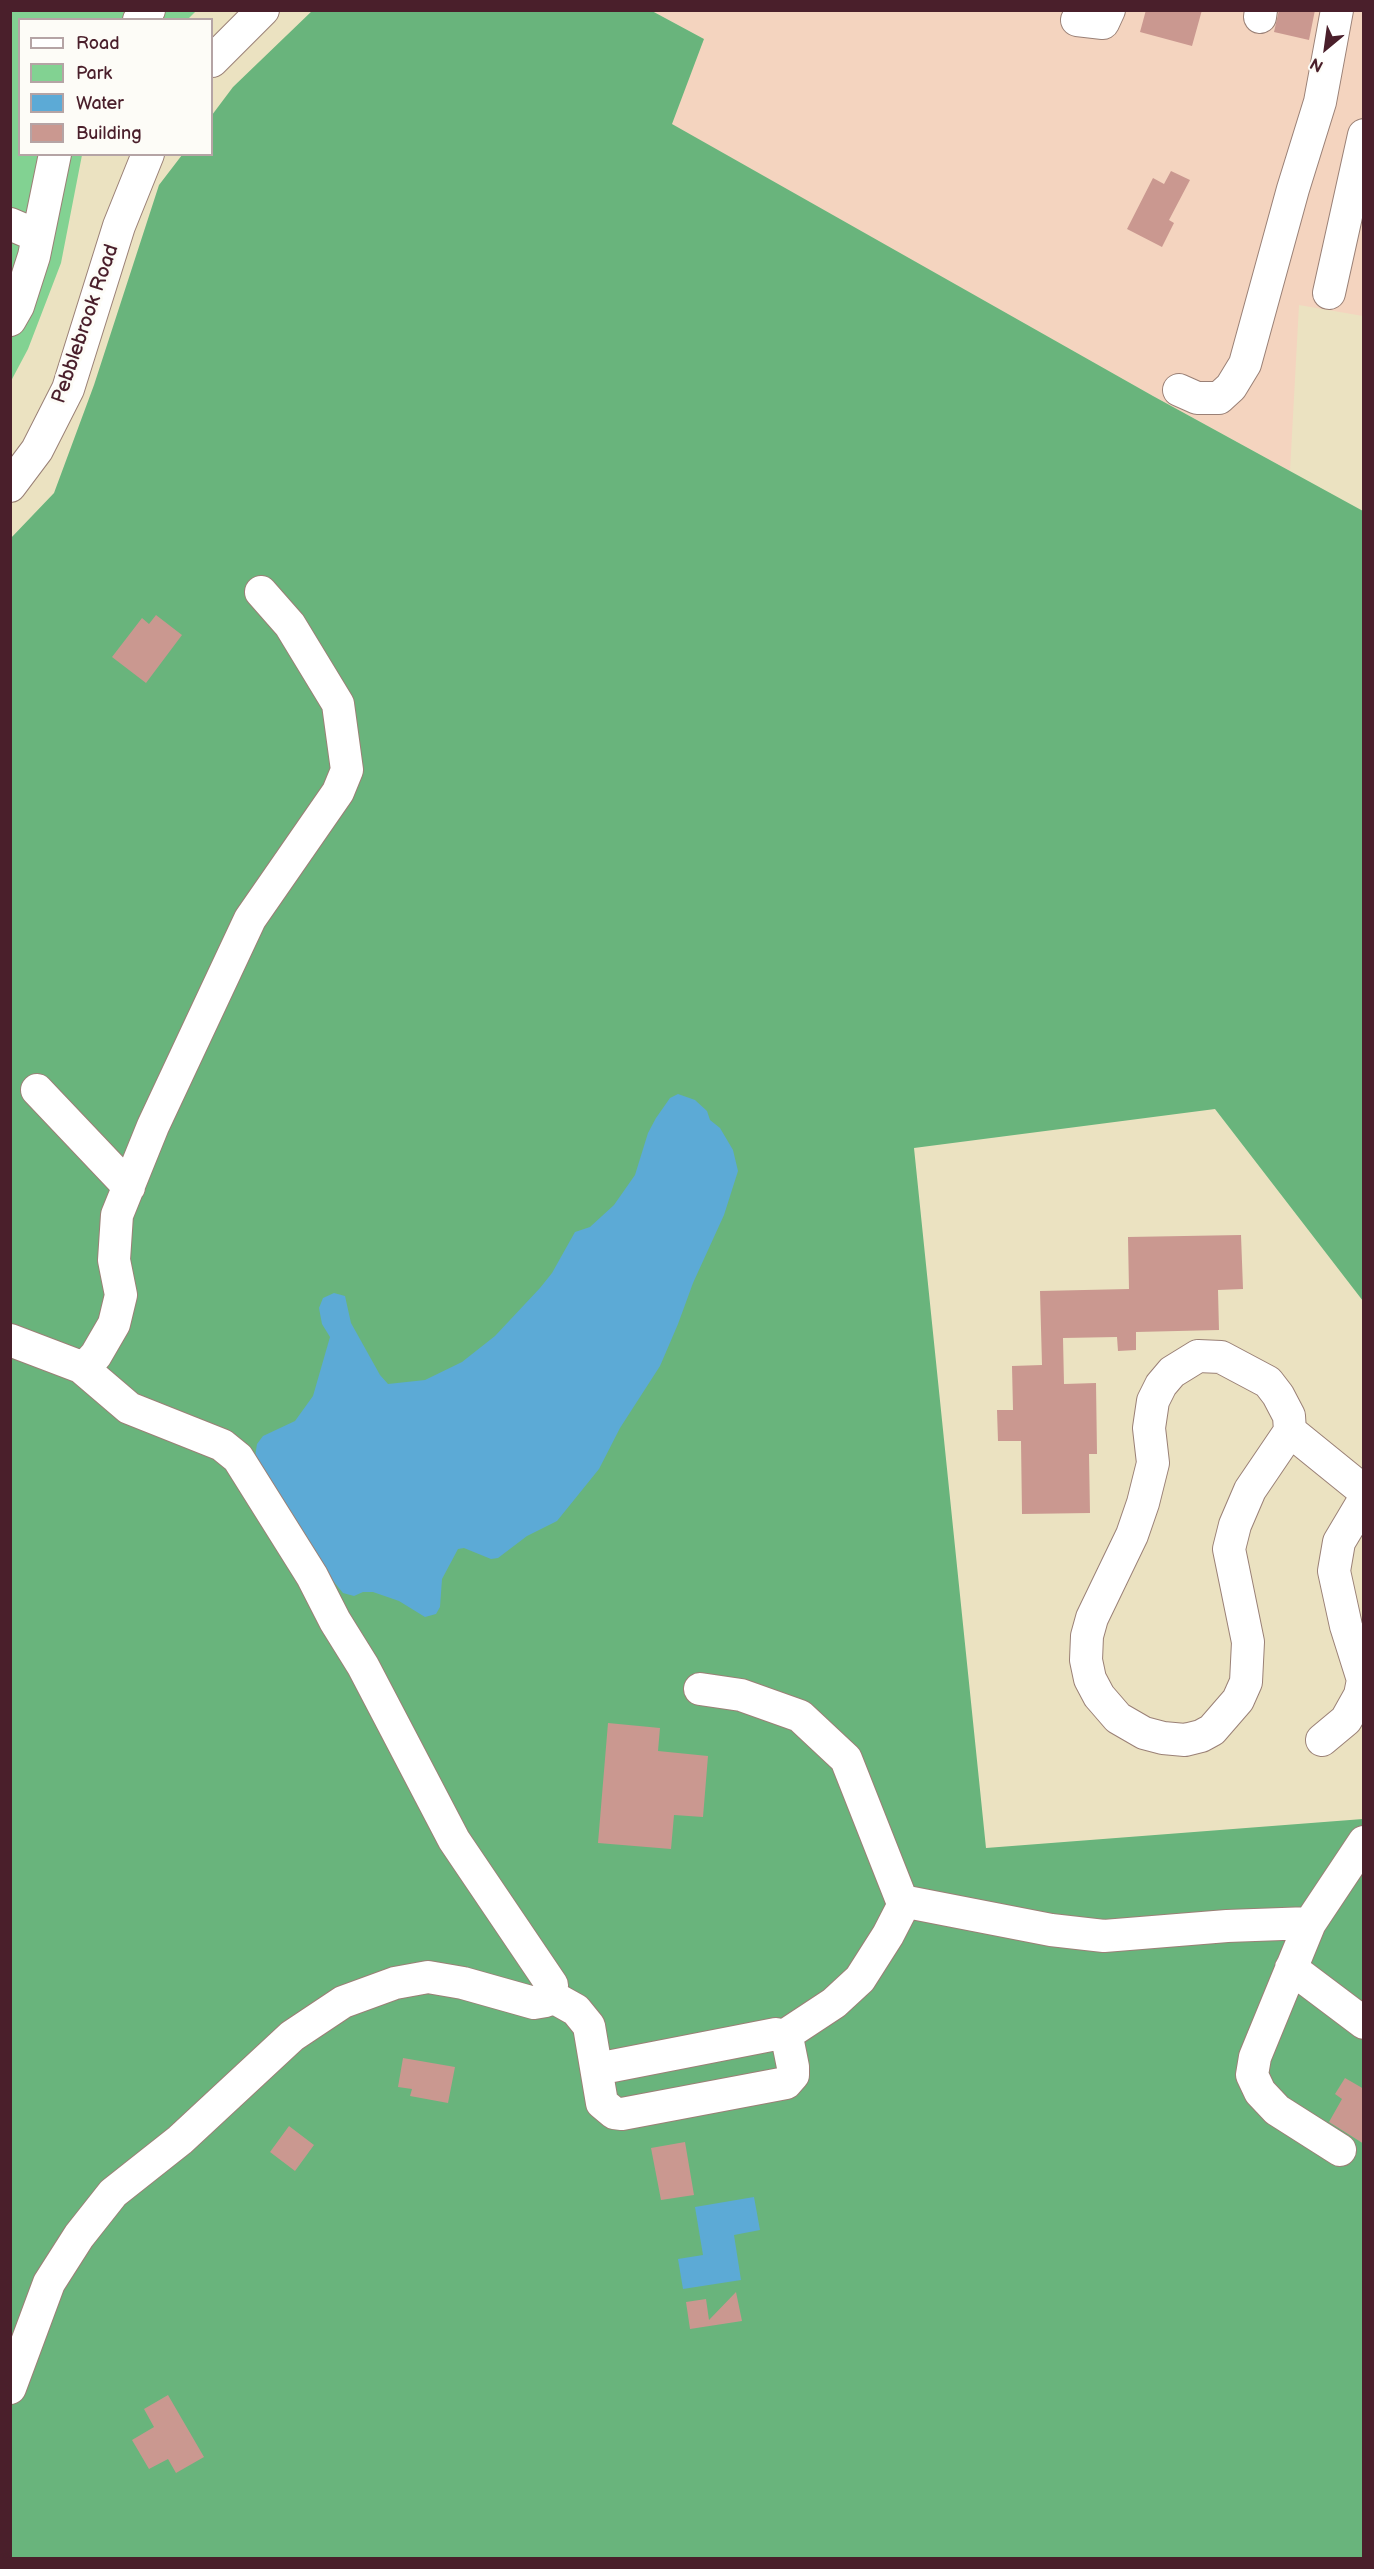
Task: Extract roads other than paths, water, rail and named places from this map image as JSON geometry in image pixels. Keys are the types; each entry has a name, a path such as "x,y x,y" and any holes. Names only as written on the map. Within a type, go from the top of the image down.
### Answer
{"street":[{"path":"213,60 263,10"},
{"path":"1077,20 1103,23 1109,10"},
{"path":"1179,390 1197,398 1220,398 1231,387 1245,364 1293,189 1320,102 1337,10"},
{"path":"1329,293 1364,135"},
{"path":"10,320 27,282 24,230 54,156"},
{"name":"Pebblebrook Road","path":"10,486 37,450 68,389 119,226 147,156"},
{"path":"81,1367 87,1365 96,1355 114,1324 121,1295 114,1260 117,1215 153,1126 250,919 338,792 347,770 338,704 290,625 261,592"},
{"path":"37,1090 129,1187"},
{"path":"10,1340 81,1367 129,1408 222,1445 238,1458 312,1576 335,1621 363,1666 454,1840 552,1985 551,1996 546,2001 534,2003 462,1983 428,1977 395,1983 343,2002 292,2036 180,2140 113,2193 99,2210 79,2236 49,2283 10,2388"},
{"path":"1290,1431 1250,1490 1235,1525 1229,1549 1248,1642 1248,1667 1238,1700 1212,1730 1201,1736 1185,1740 1144,1733 1118,1718 1099,1696 1090,1679 1086,1660 1087,1636 1092,1618 1132,1535 1143,1503 1153,1463 1149,1414 1161,1384 1172,1372 1198,1356 1221,1357 1268,1382 1289,1416 1290,1431 1364,1491"},
{"path":"1322,1740 1346,1720 1360,1695 1363,1680 1346,1626 1334,1571 1339,1542 1364,1500"},
{"path":"700,1689 741,1695 800,1716 846,1759 902,1901 1051,1930 1104,1936 1227,1926 1310,1923"},
{"path":"1340,2150 1277,2110 1260,2092 1252,2074 1255,2057 1310,1923 1364,1842"},
{"path":"784,2036 834,2003 860,1978 888,1935 905,1902"},
{"path":"1291,1968 1364,2023"},
{"path":"551,1996 576,2010 589,2026 602,2103 615,2113 622,2114 786,2083 793,2075 788,2042 784,2036 776,2034 597,2069"}],"water":[{"path":"678,1094 695,1100 707,1111 710,1120 720,1128 733,1150 738,1171 724,1215 693,1283 660,1366 620,1428 599,1469 557,1521 527,1536 498,1558 491,1559 464,1548 458,1549 442,1579 440,1607 436,1614 425,1617 399,1601 373,1592 363,1592 354,1596 343,1593 325,1571 255,1457 257,1444 263,1436 295,1421 313,1396 330,1337 322,1324 319,1308 323,1298 334,1293 345,1296 351,1323 380,1375 388,1384 425,1380 462,1362 495,1336 540,1288 552,1273 575,1232 590,1227 614,1205 635,1175 648,1133 656,1118 670,1098"},
{"path":"754,2197 760,2230 734,2235 741,2280 683,2289 678,2259 703,2255 695,2207"}]}
